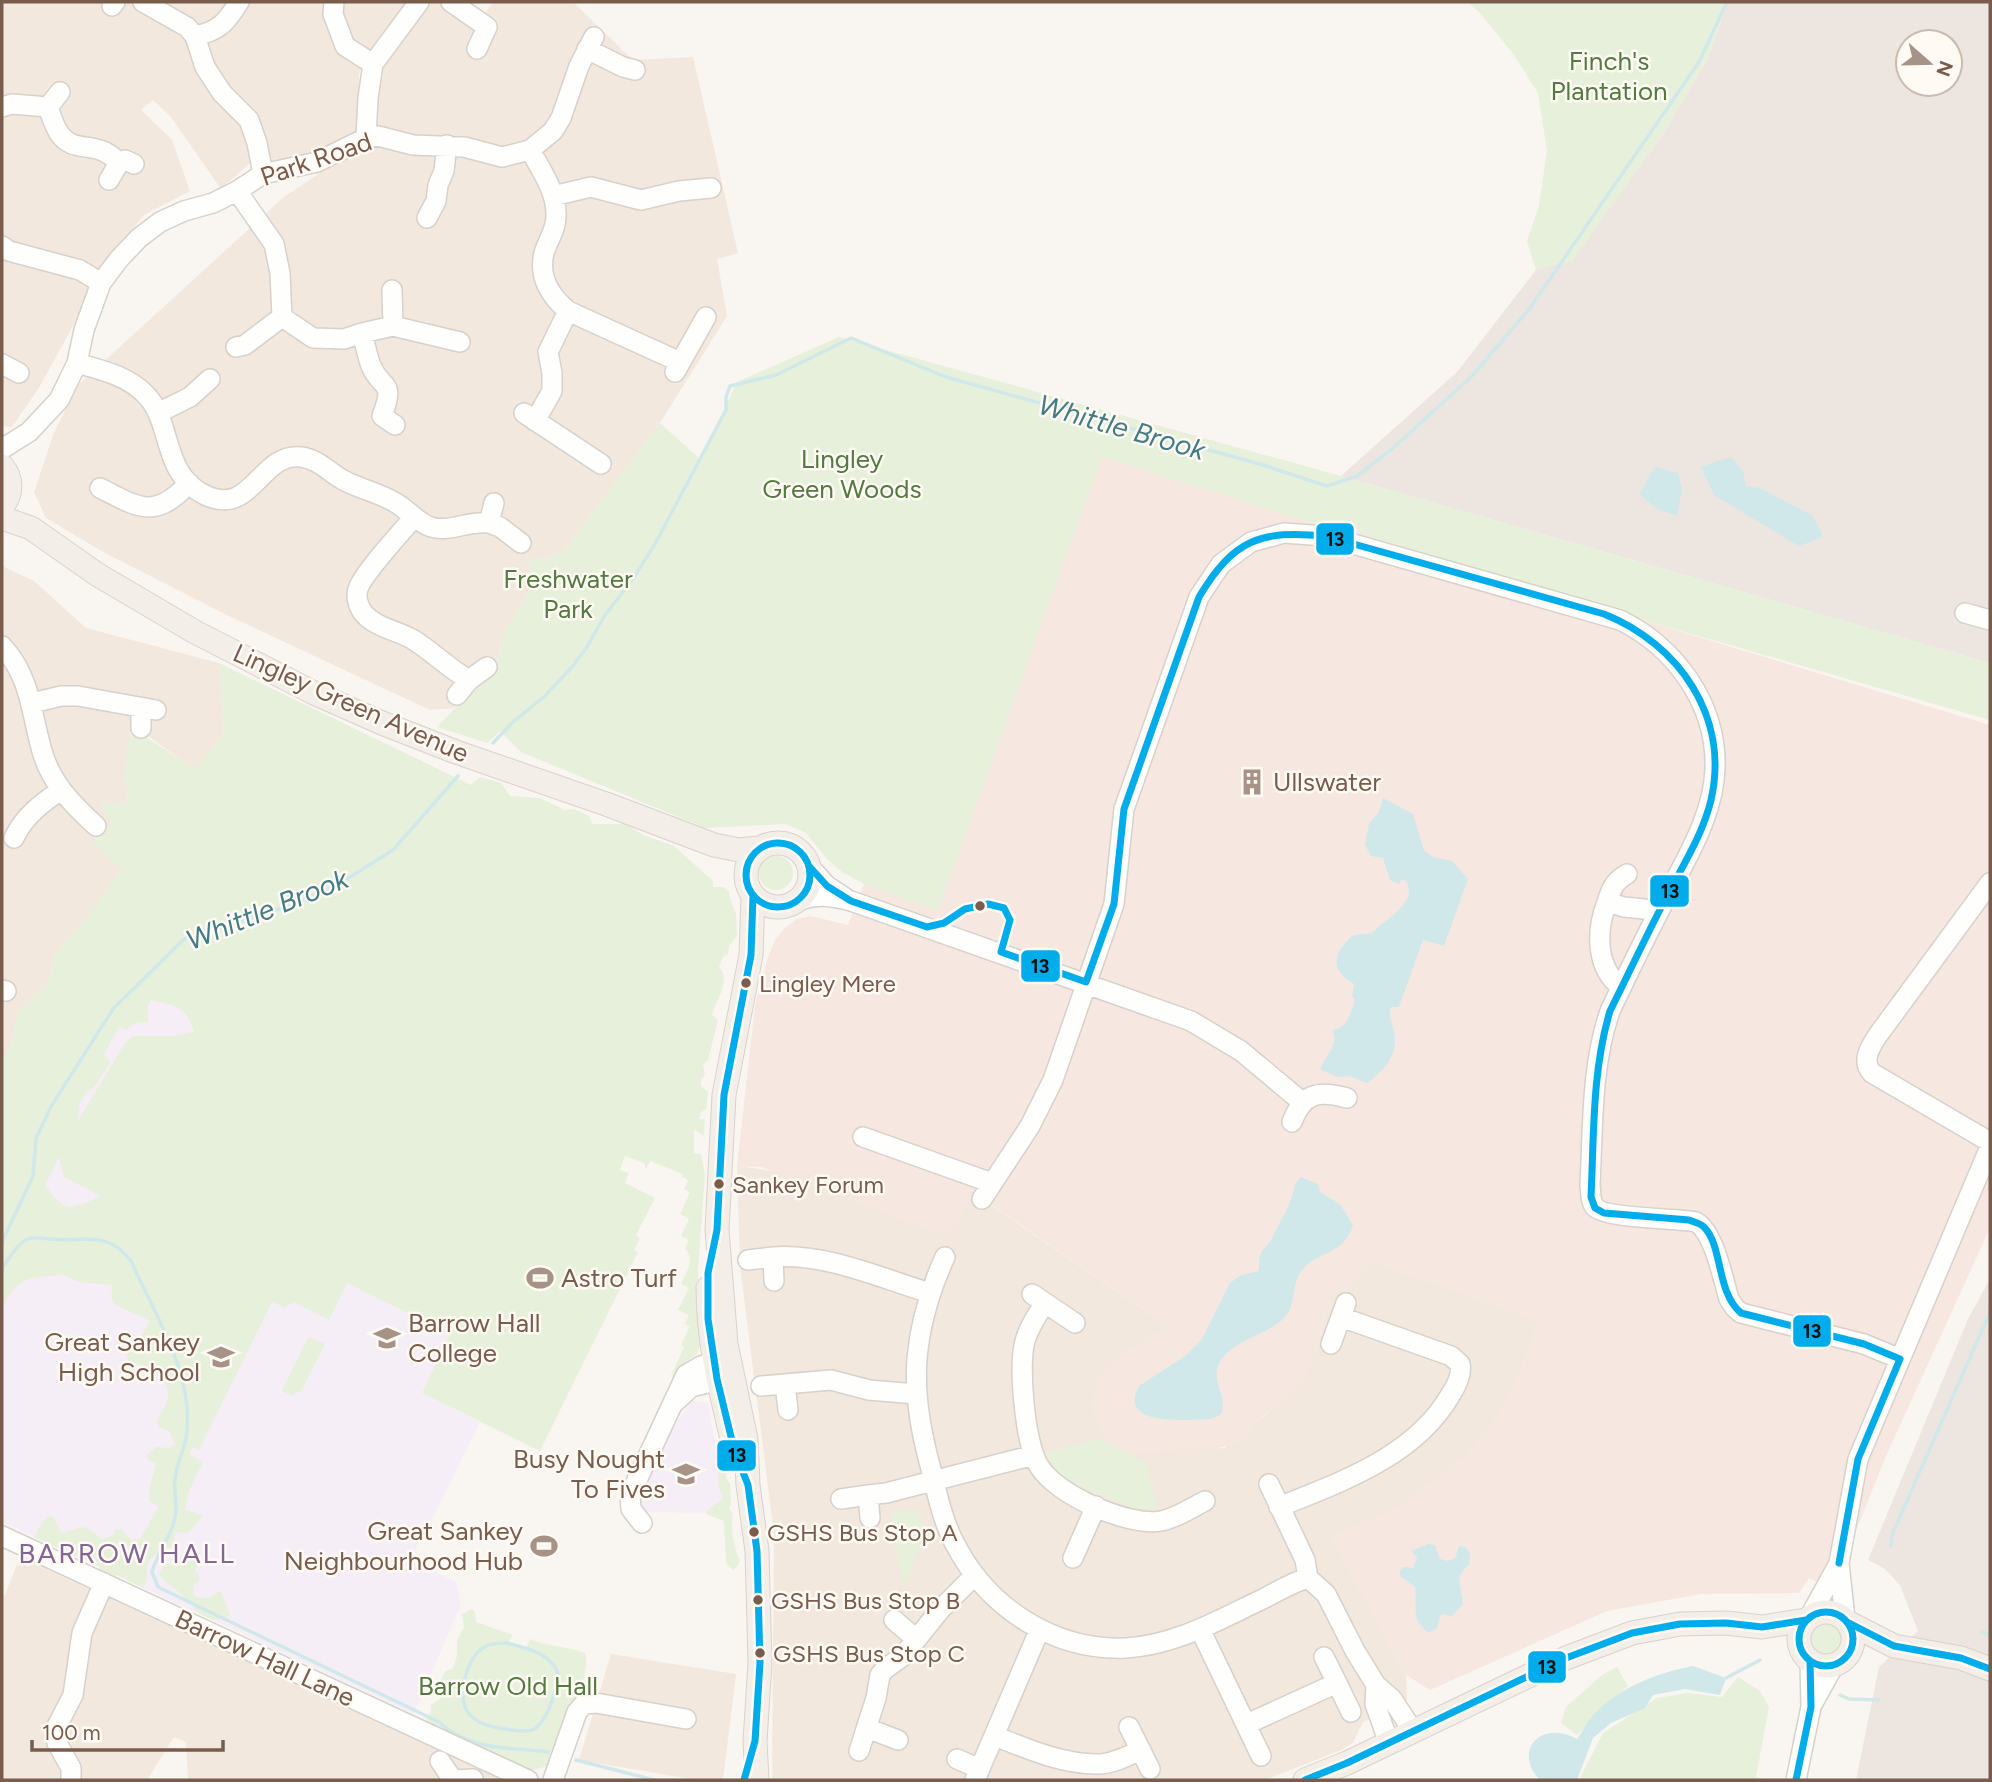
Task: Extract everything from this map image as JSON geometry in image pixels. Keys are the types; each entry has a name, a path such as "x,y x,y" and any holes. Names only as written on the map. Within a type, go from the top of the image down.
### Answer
{"main road":[{"name":"Lingley Green Avenue","path":"6,485 30,528"},
{"name":"Lingley Green Avenue","path":"2,518 30,528 98,575 158,610 314,693 456,752 606,804 691,837 739,850 759,848"},
{"name":"Lingley Green Avenue","path":"691,837 710,849 749,887"},
{"path":"751,954 763,929 808,886 809,866 798,849 789,844 768,844 759,848 748,861 751,954 724,1095 717,1230 723,1369 738,1390 746,1439 748,1485 757,1551 760,1663 755,1741 757,1780"},
{"path":"749,887 761,903 772,907 789,904"},
{"path":"1305,1780 1566,1658 1632,1633 1680,1624 1726,1623 1762,1627 1828,1611 1894,1646 1961,1658 1990,1669"},
{"path":"1806,1655 1799,1633 1808,1618"},
{"path":"1840,1661 1853,1641 1847,1621"},
{"path":"1762,1627 1818,1665 1894,1646"},
{"path":"744,1780 755,1741"}],"street":[{"path":"143,2 187,27 195,36 205,67 222,93 249,120 263,174"},
{"path":"195,36 214,32 232,14 239,2"},
{"path":"334,2 334,14 345,46 373,64"},
{"path":"366,138 373,64 419,2"},
{"path":"451,2 487,27 477,49"},
{"path":"635,70 623,66 590,43 561,118 553,131 530,150 553,196 556,216 553,236 544,254 545,284 555,300 568,310 677,368 706,317"},
{"path":"2,107 54,99 56,129 66,141 75,146 98,149 109,154 121,169"},
{"name":"Park Road","path":"6,485 29,432 59,400 77,363 84,330 101,284 119,259 159,222 213,203 263,174 317,162 366,138 378,136 413,145 447,145 502,157 530,150"},
{"path":"425,220 436,201 447,145"},
{"path":"553,196 591,187 641,200 679,191 713,188"},
{"path":"237,191 274,244 281,285 282,317"},
{"path":"4,252 80,270 101,284"},
{"path":"392,290 393,326"},
{"path":"568,310 548,352 552,391 529,417 602,465"},
{"path":"282,317 313,338 344,339 362,332 393,326 460,342"},
{"path":"236,348 245,345 282,317"},
{"path":"362,332 372,368 387,385 388,401 382,416 394,425"},
{"path":"77,363 116,375 146,394 158,413 171,457 196,490 213,498 237,497 253,487 273,466 292,457 301,457 323,465 343,480 398,504 429,527 489,523 500,527 521,543"},
{"path":"158,413 190,397 210,379"},
{"name":"Park Road","path":"2,449 29,432"},
{"path":"98,488 144,507 157,507 176,498 189,483"},
{"path":"489,523 494,503"},
{"path":"414,517 358,589 357,600 363,613 376,624 412,639 450,669 463,687 487,667"},
{"path":"863,1137 987,1191 1043,1102 1114,904 1124,809 1199,597 1214,572 1230,555 1251,542 1284,533 1338,540 1604,614 1626,623 1650,638 1678,663 1706,715 1716,769 1702,826 1610,1011 1599,1050 1591,1197 1595,1208 1604,1213 1689,1220 1702,1225 1709,1234 1729,1299 1741,1313 1864,1344 1900,1359"},
{"path":"1965,613 1990,620"},
{"path":"3,651 17,665 32,703 42,751 52,775 61,790 96,826"},
{"path":"32,703 61,696 78,696 146,715"},
{"path":"14,841 26,818 61,790"},
{"path":"809,866 827,886 851,901"},
{"path":"1621,988 1611,977 1599,943 1599,923 1615,881 1627,874"},
{"path":"1847,1621 1839,1563 1858,1459 1990,1145 1872,1073 1868,1068 1867,1058 1869,1048 1878,1035 1990,883"},
{"path":"789,904 822,895 851,901 1191,1021 1241,1051 1302,1102"},
{"path":"1607,902 1644,909"},
{"path":"1292,1122 1302,1102 1323,1093 1347,1098"},
{"path":"748,1259 791,1256 816,1259 930,1293"},
{"path":"945,1257 930,1293 920,1336 916,1394 923,1438 954,1542 974,1576 998,1600 1039,1630 1075,1643 1111,1648 1174,1640 1308,1578"},
{"path":"773,1258 774,1281"},
{"path":"1075,1323 1039,1299 1023,1351 1024,1392 1034,1455 1039,1467 1068,1493 1130,1520 1146,1522 1171,1518 1205,1502"},
{"path":"1279,1507 1364,1470 1407,1442 1423,1429 1447,1402 1460,1374 1460,1364 1451,1356 1343,1310 1331,1344"},
{"path":"642,1524 631,1509 630,1495 674,1402 691,1387 723,1369"},
{"path":"761,1386 831,1380 869,1390 916,1394"},
{"path":"785,1384 788,1410"},
{"path":"841,1499 886,1493 1034,1455"},
{"path":"1269,1485 1305,1560 1308,1578 1326,1594 1376,1685 1392,1699 1413,1731"},
{"path":"868,1495 870,1518"},
{"path":"1073,1559 1096,1506"},
{"name":"Barrow Hall Lane","path":"2,1536 528,1780"},
{"path":"1808,1618 1839,1563"},
{"path":"859,1751 880,1675 903,1656 940,1610 974,1576"},
{"path":"71,1780 71,1768 57,1743 56,1728 73,1695 82,1633 104,1583"},
{"path":"894,1620 916,1639"},
{"path":"1200,1629 1261,1756"},
{"path":"957,1759 977,1775 1039,1630"},
{"path":"1796,1780 1811,1707 1806,1655"},
{"path":"1324,1657 1351,1712"},
{"path":"1811,1707 1840,1661"},
{"path":"1247,1724 1337,1683"},
{"path":"1376,1685 1375,1704 1389,1743"},
{"path":"553,1780 577,1712 584,1704 596,1703 686,1719"},
{"path":"1129,1727 1150,1769"},
{"path":"867,1728 898,1740"},
{"path":"995,1735 1046,1755 1081,1762 1111,1762 1141,1750"},
{"path":"440,1761 452,1780 472,1779"}],"shaded area":[{"path":"2,2 409,2 359,73 358,130 283,166 249,164 221,189 171,117 153,100 141,110 172,140 190,191 144,215 102,265 81,311 40,386 12,427 2,426"},
{"path":"428,2 459,2 482,16 494,2 573,2 633,60 693,57 738,253 717,259 727,316 660,423 565,549 555,556 530,560 529,591 506,629 494,671 454,708 430,710 227,615 105,553 46,518 34,492 54,433 77,386 285,196 360,147 374,73"},
{"path":"1728,2 1990,2 1990,663 1341,476 1457,372 1536,270 1572,260 1661,137 1707,60"},
{"path":"1102,457 1990,725 1990,1228 1886,1456 1851,1543 1827,1587 1809,1578 1799,1593 1701,1594 1607,1611 1430,1690 1406,1675 1332,1537 1394,1510 1450,1470 1472,1450 1496,1419 1515,1385 1540,1320 1372,1262 1352,1283 1331,1294 1316,1351 1304,1379 1292,1393 1256,1422 1250,1436 1239,1443 1210,1450 1147,1453 1125,1451 1105,1439 1092,1413 1092,1396 1097,1382 1107,1368 1127,1351 1169,1327 990,1204 987,1208 971,1199 948,1237 761,1167 737,1166 755,1006 775,940 797,919 811,916 848,925 864,884 938,910"},
{"path":"2,566 34,581 86,628 219,663 224,734 195,770 148,736 123,781 129,782 126,805 100,802 113,825 122,868 86,920 55,954 48,985 18,1012 11,1046 2,1059"},
{"name":"Great Sankey High School","path":"158,979 541,1120 444,1320 455,1326 422,1393 480,1422 432,1519 429,1532 424,1530 411,1559 456,1582 461,1604 414,1714 2,1522 2,1269 38,1187 127,1010"},
{"path":"737,1166 971,1198 989,1204 1169,1327 1127,1351 1107,1368 1182,1450 1225,1448 1292,1393 1316,1351 1331,1294 1352,1283 1372,1262 1540,1320 1515,1385 1496,1419 1472,1450 1450,1470 1394,1510 1332,1537 1406,1675 1407,1700 1363,1722 1353,1743 1341,1750 1265,1780 772,1780 774,1534 740,1266"},
{"path":"1990,1279 1990,1780 1856,1780 1879,1667 1918,1631 1900,1585 1885,1569 1868,1560 1968,1319"},
{"name":"Busy Nought To Fives","path":"691,1401 708,1403 725,1498 710,1513 646,1512 640,1507 640,1495 672,1430"},
{"path":"20,1557 506,1780 188,1780 186,1742 174,1737 147,1780 2,1780 2,1596 5,1595"},
{"path":"611,1654 736,1674 723,1780 697,1780 579,1760"}],"green space":[{"name":"Finch's Plantation","path":"1468,2 1728,2 1707,60 1661,137 1572,261 1536,270 1527,241 1539,206 1547,151 1538,93 1514,55"},
{"name":"Lingley Green Woods","path":"839,337 1341,476 1990,663 1990,720 1389,547 1102,457 938,911 864,884 842,872 827,859 806,833 786,824 705,828 521,752 500,731 487,743 437,727 494,671 506,629 529,591 530,560 554,556 565,549 660,423 700,459 737,382"},
{"path":"219,663 471,785 480,777 501,783 510,796 540,798 565,810 574,809 589,816 593,824 626,824 643,835 674,846 713,881 713,887 724,887 729,892 736,914 737,936 719,967 724,979 712,1015 718,1020 708,1060 703,1065 705,1074 701,1080 701,1086 708,1092 706,1109 701,1112 699,1119 705,1119 704,1136 694,1130 694,1153 701,1154 705,1175 698,1268 700,1346 697,1354 684,1363 676,1378 671,1376 690,1326 685,1324 689,1315 678,1310 689,1288 681,1284 690,1262 685,1249 689,1240 681,1236 689,1219 680,1214 690,1192 684,1189 688,1180 682,1177 683,1174 650,1161 646,1169 644,1163 625,1156 620,1170 629,1173 625,1183 655,1198 636,1235 640,1238 634,1250 638,1252 540,1451 422,1393 454,1325 444,1320 440,1329 347,1283 329,1320 293,1302 286,1308 272,1302 199,1450 193,1447 189,1454 203,1462 189,1491 185,1509 203,1516 187,1534 176,1532 173,1546 152,1558 148,1564 143,1588 117,1575 112,1581 99,1574 100,1567 34,1537 48,1516 53,1517 62,1533 84,1527 102,1539 121,1529 131,1540 140,1539 159,1506 150,1502 149,1491 156,1463 148,1460 147,1455 156,1447 170,1448 175,1445 170,1432 159,1427 157,1422 167,1401 166,1386 156,1374 128,1360 126,1352 140,1338 150,1321 114,1304 111,1296 113,1285 79,1282 61,1274 35,1278 18,1285 2,1306 2,1059 11,1046 18,1012 48,985 55,954 86,919 121,869 92,842 112,825 100,802 126,804 129,782 123,781 130,727 195,769 224,734","holes":["151,1000 179,1008 188,1017 194,1032 171,1036 133,1036 125,1043 77,1122 85,1094 95,1086 111,1062 104,1055 119,1027 126,1030 135,1023 148,1022 148,1004","59,1157 64,1177 101,1196 69,1207 58,1201 45,1185"]},
{"path":"776,856 788,861 793,873 788,885 776,890 764,885 759,873 764,861"},
{"path":"311,1337 325,1344 301,1391 293,1396 282,1391 307,1339"},
{"path":"1099,1439 1146,1463 1158,1509 1135,1509 1066,1480 1056,1471 1046,1452"},
{"path":"721,1458 730,1483 729,1508 733,1514 733,1538 740,1560 733,1570 726,1563 724,1521 706,1514 723,1498 719,1487 717,1462"},
{"path":"916,1509 920,1516 921,1534 907,1581 902,1583 890,1512"},
{"path":"188,1554 194,1558 197,1565 195,1571 199,1574 199,1581 194,1585 194,1596 207,1598 221,1591 230,1616 212,1619 205,1616 161,1577 159,1574 164,1566 171,1563 174,1567 179,1564 180,1557"},
{"name":"Barrow Old Hall","path":"472,1609 476,1622 513,1635 508,1643 527,1647 530,1639 585,1653 584,1676 579,1692 548,1766 528,1771 432,1729 426,1721 431,1705 440,1699 444,1689 437,1685 446,1671 453,1668 457,1656 457,1640 464,1627 462,1614"},
{"path":"1826,1620 1838,1625 1843,1637 1838,1649 1826,1654 1814,1649 1809,1637 1814,1625"},
{"path":"1617,1667 1628,1686 1577,1735 1561,1723 1566,1707 1602,1675"},
{"path":"1738,1677 1760,1691 1769,1707 1756,1777 1767,1780 1579,1780 1603,1733 1657,1698 1688,1693 1722,1697"}],"water":[{"path":"1731,457 1743,471 1746,486 1760,488 1813,516 1823,537 1799,546 1714,495 1701,467"},
{"path":"1655,467 1678,473 1682,489 1677,516 1657,509 1639,494"},
{"path":"1383,798 1413,814 1424,850 1433,857 1452,861 1468,879 1444,946 1423,940 1399,1007 1391,1007 1395,1040 1392,1055 1379,1073 1367,1083 1349,1076 1337,1077 1320,1069 1333,1045 1332,1030 1342,1027 1355,1000 1352,996 1354,984 1338,970 1338,955 1351,937 1373,932 1404,904 1409,894 1406,881 1402,879 1399,884 1390,880 1383,858 1371,856 1365,845 1369,823 1379,812"},
{"path":"1301,1177 1318,1184 1320,1192 1340,1204 1353,1225 1349,1235 1337,1248 1315,1259 1302,1270 1296,1282 1290,1308 1282,1320 1233,1348 1220,1362 1217,1376 1223,1401 1221,1414 1208,1419 1176,1420 1156,1418 1140,1411 1135,1397 1139,1386 1185,1356 1202,1339 1230,1283 1241,1275 1259,1271 1260,1255 1272,1239 1288,1207 1296,1182"},
{"path":"1428,1544 1435,1545 1440,1559 1448,1561 1455,1558 1459,1546 1465,1547 1470,1553 1469,1564 1459,1579 1463,1604 1452,1616 1441,1614 1437,1628 1429,1633 1417,1618 1415,1587 1400,1576 1400,1570 1404,1567 1413,1568 1417,1558 1411,1551"},
{"path":"1693,1666 1726,1678 1720,1695 1685,1689 1653,1695 1645,1708 1611,1723 1593,1738 1577,1780 1540,1780 1532,1769 1529,1759 1534,1741 1552,1733 1577,1739 1590,1718 1617,1695 1666,1672"}],"waterway":[{"name":"Whittle Brook","path":"493,743 513,722 545,696 572,667 605,615 633,579 655,544 726,410 726,397 730,386 776,375 851,338 946,377 1263,465 1327,486 1357,476 1392,449 1473,375 1530,308 1699,62 1727,2"},
{"name":"Whittle Brook","path":"2,1242 33,1176 36,1138 52,1105 113,1009 184,939 295,904 342,882 393,850 458,776"},
{"path":"2,1267 20,1244 34,1238 104,1241 122,1251 131,1261 171,1347 185,1392 187,1415 186,1438 176,1475 174,1522 152,1572 158,1587 439,1722 463,1738 491,1746 548,1752"},
{"path":"1891,1546 1892,1535 1990,1312"},
{"path":"1982,1632 1990,1635"},
{"path":"507,1643 546,1657 559,1677 545,1716 532,1730 505,1729 481,1723 471,1716 464,1703 466,1676 479,1651 488,1645 507,1643"},
{"path":"1726,1678 1760,1660"},
{"path":"1840,1695 1849,1699 1879,1700"},
{"path":"576,1760 654,1780"}],"transit line":[{"name":"13","path":"809,866 827,886 851,901 927,927 944,923 965,909 988,904 1004,908 1010,920 1001,952 1086,982 1114,904 1124,809 1199,597 1224,562 1237,551 1266,537 1325,536 1604,614 1631,627 1655,644 1676,664 1693,687 1713,740 1715,769 1711,800 1698,837 1610,1011 1597,1080 1591,1197 1595,1208 1604,1213 1689,1220 1702,1226 1710,1235 1727,1293 1741,1313 1864,1344 1900,1359 1858,1459 1839,1563"},
{"name":"13","path":"772,843 784,843 801,852 808,863 810,875 808,887 801,898 784,907 772,907 760,902 751,893 746,881 746,869 751,857 760,848 772,843"},
{"name":"13","path":"744,1780 755,1741 760,1663 757,1551 748,1485 734,1449 717,1379 708,1319 708,1273 717,1230 724,1095 751,955 753,896"},
{"name":"13","path":"1826,1612 1845,1620 1853,1639 1845,1658 1826,1666 1807,1658 1799,1639 1807,1620 1826,1612"},
{"name":"13","path":"1305,1780 1347,1763 1566,1658 1632,1633 1680,1624 1726,1623 1762,1627 1806,1620"},
{"name":"13","path":"1849,1623 1894,1646 1961,1658 1990,1669"},
{"name":"13","path":"1796,1780 1811,1707 1810,1661"}],"place":[{"name":"Ullswater","path":"1252,782"},
{"name":"Lingley Mere","path":"746,983"},
{"name":"Sankey Forum","path":"719,1184"},
{"name":"Astro Turf","path":"540,1278"},
{"name":"Barrow Hall College","path":"387,1338"},
{"name":"Great Sankey High School","path":"221,1357"},
{"name":"Busy Nought To Fives","path":"686,1474"},
{"name":"GSHS Bus Stop A","path":"754,1532"},
{"name":"Great Sankey Neighbourhood Hub","path":"544,1546"},
{"name":"GSHS Bus Stop B","path":"758,1600"},
{"name":"GSHS Bus Stop C","path":"760,1653"}],"district":[{"name":"BARROW HALL","path":"127,1553"}],"park label":[{"name":"Freshwater Park","path":"568,594"}]}
